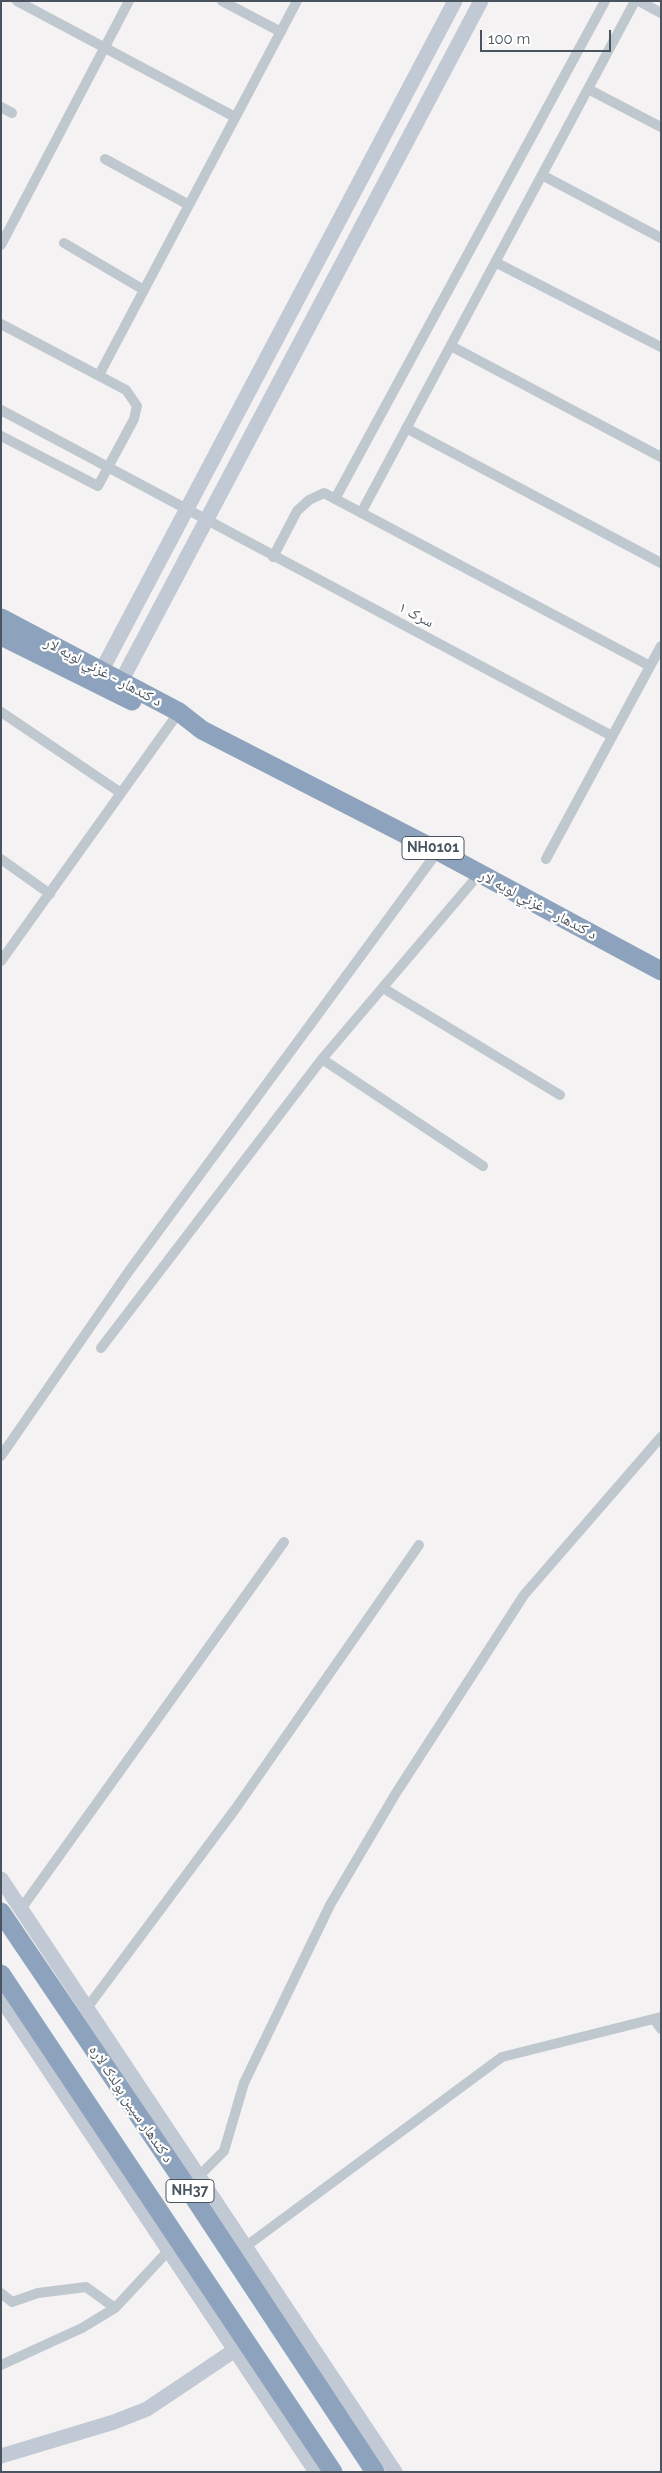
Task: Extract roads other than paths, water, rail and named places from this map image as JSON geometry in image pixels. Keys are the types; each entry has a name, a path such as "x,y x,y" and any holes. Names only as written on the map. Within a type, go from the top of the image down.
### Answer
{"highway":[{"name":"د کندهار - غزني لويه لار","path":"1,618 98,677"},
{"name":"د کندهار - غزني لويه لار","path":"1,636 118,687 438,851 661,971"},
{"name":"د کندهار سپین بولدک لاره","path":"1,1912 187,2187 375,2472"},
{"name":"NH37","path":"1,1974 333,2472"}],"street":[{"path":"17,1 235,117"},
{"path":"1,245 103,47 129,1"},
{"path":"222,1 280,32"},
{"path":"99,375 297,1"},
{"path":"98,677 185,509 455,1"},
{"path":"118,687 481,1"},
{"path":"335,499 605,1"},
{"path":"361,513 637,1 661,13"},
{"path":"588,89 661,127"},
{"path":"1,107 12,113"},
{"path":"106,159 189,204"},
{"path":"542,175 661,238"},
{"path":"64,244 144,290"},
{"path":"496,262 661,347"},
{"path":"1,324 126,390 137,406 134,419 98,486 1,436"},
{"path":"450,346 661,457"},
{"name":"سرک ۱","path":"1,410 273,557 612,736"},
{"path":"406,428 661,563"},
{"path":"273,557 297,511 309,500 324,493 650,666"},
{"path":"546,859 661,646"},
{"path":"1,712 121,793"},
{"path":"1,961 176,717"},
{"path":"1,1456 129,1271 438,851"},
{"path":"1,859 50,894"},
{"path":"100,1348 322,1059 480,873"},
{"path":"383,988 560,1096"},
{"path":"322,1059 483,1166"},
{"path":"199,2176 224,2151 244,2083 330,1905 396,1793 524,1595 661,1437"},
{"path":"21,1909 284,1542"},
{"path":"87,2008 236,1808 420,1546"},
{"path":"1,1879 395,2472"},
{"path":"1,1998 316,2472"},
{"path":"245,2247 502,2058 657,2018 661,2029"},
{"path":"1,2364 82,2328 115,2308 168,2250"},
{"path":"1,2293 12,2302 38,2293 86,2287 115,2308"},
{"path":"1,2456 114,2422 147,2409 235,2350"}]}
